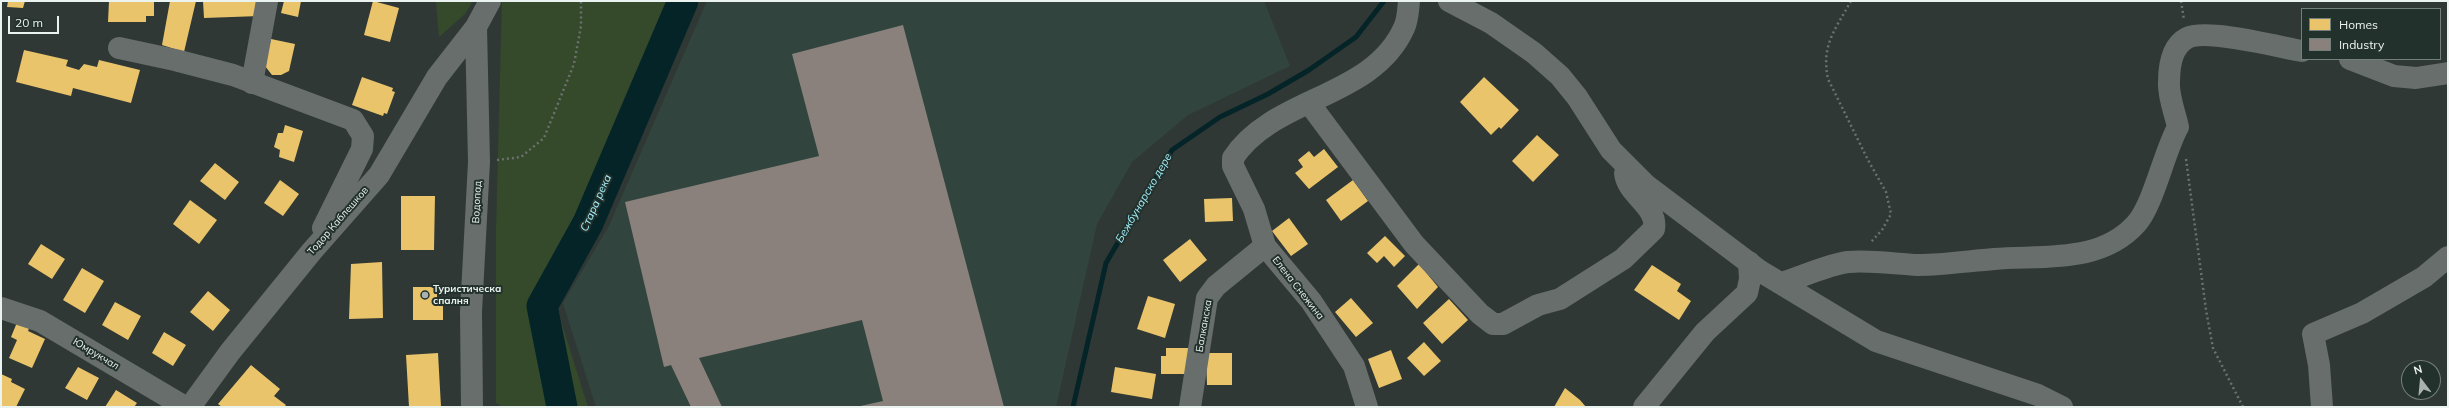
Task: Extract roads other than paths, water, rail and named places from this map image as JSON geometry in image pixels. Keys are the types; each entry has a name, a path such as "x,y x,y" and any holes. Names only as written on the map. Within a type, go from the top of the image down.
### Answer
{"street":[{"path":"252,83 267,1"},
{"name":"Водопад","path":"472,407 471,312 479,162 476,27 490,1"},
{"path":"1409,1 1405,26 1396,43 1385,57 1361,75 1309,103 1414,244 1480,314 1493,324 1503,324 1538,305 1560,299 1624,259 1654,229 1655,224 1650,211 1628,186 1625,174 1627,165"},
{"path":"1449,1 1491,23 1534,53 1560,76 1577,97 1610,150 1646,184 1748,262 1876,341 2038,395 2062,407"},
{"name":"Тодор Каблешков","path":"190,407 230,352 312,251 379,174 438,77 476,27"},
{"path":"1782,283 1848,262 1920,265 1996,259 2061,257 2091,250 2116,241 2137,224 2151,196 2171,141 2178,127 2168,84 2171,62 2178,46 2187,38 2205,35 2245,40 2301,51"},
{"path":"119,48 176,60 252,83 353,120 362,136 362,149 312,251"},
{"path":"2353,60 2394,76 2416,78 2448,73"},
{"name":"Елена Снежина","path":"1309,103 1281,116 1256,134 1237,152 1233,158 1233,166 1254,210 1265,246 1311,300 1354,366 1367,407"},
{"name":"Балканска","path":"1190,407 1207,298 1216,286 1265,246"},
{"path":"2322,407 2319,365 2313,334 2316,331 2337,325 2362,313 2424,277 2448,257"},
{"path":"1644,407 1705,332 1747,294 1750,279 1748,262"},
{"name":"Юмрукчал","path":"2,310 40,321 185,407"}],"waterway":[{"name":"Стара река","path":"562,407 542,306 588,223 683,1"},
{"name":"Бежбунарско дере","path":"1073,407 1106,263 1172,150 1220,117 1268,94 1309,70 1356,37 1384,1"}],"place":[{"name":"Туристическа спалня","path":"425,295"}]}
